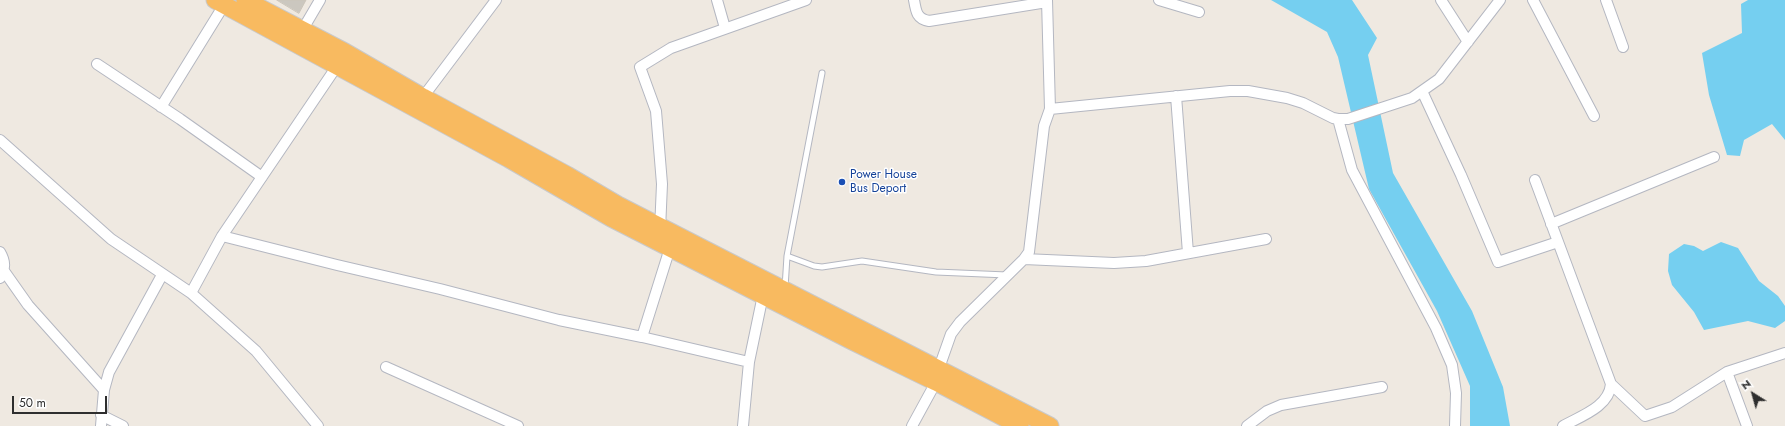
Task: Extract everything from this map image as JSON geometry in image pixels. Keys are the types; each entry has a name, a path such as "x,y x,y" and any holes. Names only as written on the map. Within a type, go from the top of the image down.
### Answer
{"highway":[{"path":"245,0 303,29 423,97 657,234 670,248 762,296 1050,426"},
{"path":"219,2 560,187 611,218 657,234 785,291 937,375 1020,426"}],"street":[{"path":"303,29 320,0"},
{"path":"423,97 496,0"},
{"path":"717,0 725,28"},
{"path":"657,234 662,184 656,111 640,67 671,48 806,0"},
{"path":"912,426 937,375 951,334 960,322 1024,259 1029,252 1044,126 1050,109 1047,1 929,21 922,20 917,15 914,0"},
{"path":"1159,0 1199,12"},
{"path":"1441,0 1468,42"},
{"path":"1050,109 1230,91 1248,91 1303,103 1333,118 1343,119 1412,98 1439,79 1500,0"},
{"path":"1533,0 1594,116"},
{"path":"1606,0 1623,47"},
{"path":"161,107 219,2"},
{"path":"97,64 262,177"},
{"path":"191,293 222,236 337,66"},
{"path":"1422,91 1498,262 1558,242"},
{"path":"1176,96 1188,253"},
{"path":"1343,119 1352,170 1433,322 1452,365 1456,393 1455,426"},
{"path":"0,140 111,240 191,293 256,351 318,426"},
{"path":"1551,224 1714,157"},
{"path":"1535,180 1611,384 1645,416 1672,408 1727,372 1785,353"},
{"path":"222,236 440,289 559,320 642,337 749,362"},
{"path":"1024,259 1114,263 1146,261 1266,239"},
{"path":"642,337 670,248"},
{"path":"0,252 5,265 2,275 104,390"},
{"path":"101,426 104,390 109,372 162,275"},
{"path":"743,426 749,362 762,296"},
{"path":"386,367 518,426"},
{"path":"1727,372 1747,426"},
{"path":"1563,426 1603,402 1608,396 1611,384"},
{"path":"1247,426 1267,411 1281,405 1382,387"},
{"path":"101,415 123,426"}],"lane":[{"path":"785,291 787,256 822,73"},
{"path":"787,256 814,266 822,267 862,261 936,272 1008,275"}],"water":[{"path":"1271,0 1352,0 1377,38 1368,55 1393,173 1472,311 1503,387 1510,426 1470,426 1470,386 1437,311 1369,189 1338,57 1327,32"},
{"path":"1748,0 1785,0 1785,140 1772,124 1744,140 1740,156 1727,155 1709,95 1702,53 1742,33 1741,4"},
{"path":"1721,242 1738,248 1759,281 1778,296 1785,306 1785,321 1775,328 1748,321 1704,330 1694,312 1672,285 1668,271 1669,254 1684,244 1694,246 1703,251"}],"building":[{"path":"277,0 306,0 299,13"}],"place":[{"name":"Power House Bus Deport","path":"842,182"}]}
